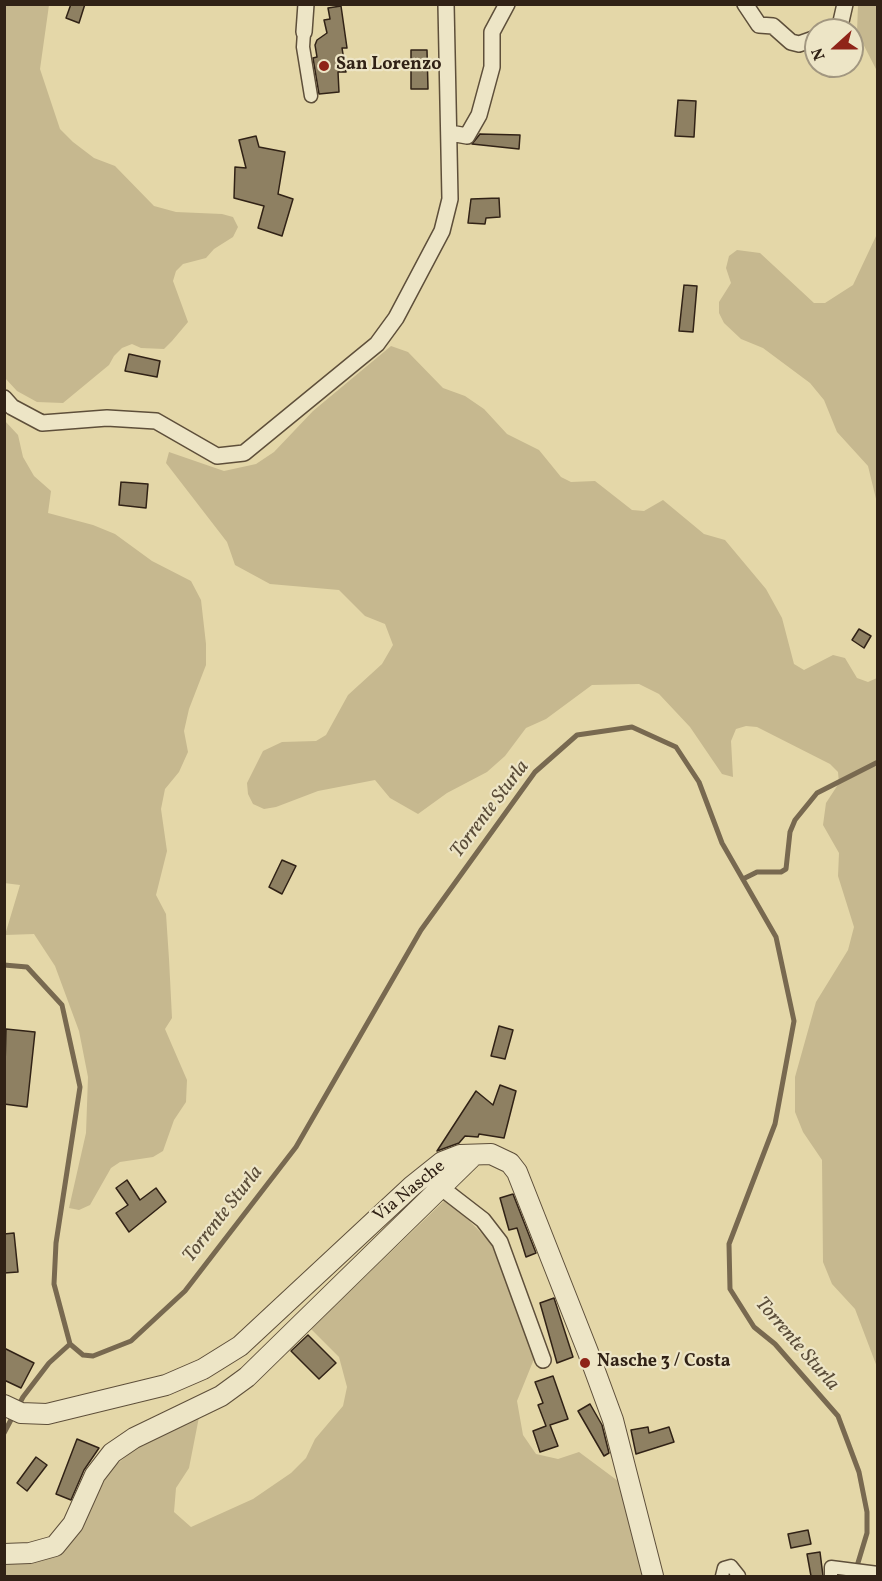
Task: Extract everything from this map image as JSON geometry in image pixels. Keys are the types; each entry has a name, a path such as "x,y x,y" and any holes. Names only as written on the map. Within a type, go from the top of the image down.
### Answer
{"street":[{"path":"306,4 303,47 311,96"},
{"path":"4,398 12,407 42,423 107,418 156,421 217,456 244,453 377,344 396,318 442,231 450,199 446,4"},
{"path":"450,133 466,136 479,116 492,66 492,32 507,4"},
{"path":"745,4 759,25 773,26 791,42 799,44 804,42"},
{"name":"Via Nasche","path":"4,1405 32,1415 47,1414 166,1385 212,1364 240,1346 412,1186 442,1162 460,1155 491,1155 510,1163 525,1188 613,1420 653,1576"},
{"path":"4,1554 30,1552 55,1546 64,1538 95,1475 112,1454 134,1438 221,1396 247,1377 439,1186 474,1155"},
{"path":"439,1186 483,1220 500,1242 543,1360"},
{"path":"722,1576 724,1568 731,1566 739,1576"},
{"path":"836,1572 878,1574"}],"shaded area":[{"path":"5,4 49,5 40,69 60,129 73,142 94,158 115,166 154,206 176,212 222,214 233,217 238,227 233,237 214,249 206,258 183,264 176,271 173,281 188,322 172,341 164,349 141,348 132,344 122,348 109,365 63,403 37,402 17,391 5,378"},
{"path":"858,5 877,5 877,71 864,46 864,18 858,18"},
{"path":"877,234 877,503 868,466 837,432 824,400 810,383 763,348 741,339 724,323 719,313 719,302 731,283 726,268 729,256 737,250 760,253 814,303 825,303 853,285"},
{"path":"391,346 408,352 443,388 465,396 484,409 507,434 539,450 561,477 571,482 595,481 632,510 644,511 663,500 704,534 725,540 766,589 782,618 794,664 804,670 833,655 845,658 857,678 868,682 877,678 877,1367 855,1309 832,1284 823,1262 822,1160 803,1132 795,1112 795,1077 816,1002 848,950 854,927 838,876 839,853 823,825 826,803 839,783 838,772 830,764 757,727 746,726 736,729 731,741 733,777 722,774 690,727 659,694 639,684 592,685 546,719 526,728 505,756 487,772 447,793 418,814 390,798 375,780 318,791 276,807 264,809 253,804 248,794 247,783 263,751 282,742 316,741 326,735 348,695 382,664 393,645 385,624 365,616 339,590 270,584 235,565 227,542 166,463 169,452 224,471 256,464 274,452 313,411"},
{"path":"5,421 18,435 23,457 34,476 51,491 48,513 93,525 115,534 152,561 191,581 201,600 206,644 206,665 189,709 184,731 188,752 179,772 165,789 161,809 167,851 156,895 166,914 172,1018 165,1029 187,1080 186,1102 174,1120 163,1151 153,1157 120,1162 111,1168 90,1205 79,1210 69,1208 86,1133 88,1077 79,1031 55,966 34,934 5,935 20,885 4,883"},
{"path":"447,1198 492,1244 518,1303 534,1359 517,1401 523,1435 536,1454 558,1459 579,1452 618,1481 646,1576 5,1576 4,1565 81,1526 110,1470 141,1444 199,1417 189,1468 176,1488 174,1512 191,1527 253,1499 291,1473 306,1458 315,1439 343,1406 347,1387 339,1357 311,1329"}],"building":[{"path":"71,4 85,4 79,23 66,18"},
{"path":"341,6 347,48 342,48 346,72 338,72 339,92 319,94 313,58 317,57 315,45 317,40 327,33 324,20 330,19 328,8"},
{"path":"411,50 427,50 428,89 411,89"},
{"path":"678,100 696,101 694,137 675,136"},
{"path":"480,134 520,135 519,149 472,144"},
{"path":"256,136 259,147 285,152 278,194 293,199 282,236 258,228 264,206 234,198 235,167 246,168 239,140"},
{"path":"499,198 500,217 486,218 485,224 468,223 471,199"},
{"path":"684,285 697,286 693,332 679,331"},
{"path":"129,354 160,361 157,377 125,371"},
{"path":"121,482 148,484 146,508 119,505"},
{"path":"859,629 871,636 864,648 852,640"},
{"path":"282,860 296,866 282,894 269,887"},
{"path":"499,1026 513,1030 505,1059 491,1056"},
{"path":"6,1029 35,1032 27,1107 4,1104"},
{"path":"500,1085 516,1091 504,1138 479,1134 478,1137 465,1136 459,1143 437,1151 476,1091 493,1105"},
{"path":"127,1180 140,1200 156,1188 166,1202 129,1232 116,1213 128,1205 116,1188"},
{"path":"513,1194 536,1253 526,1257 517,1228 509,1230 500,1198"},
{"path":"14,1233 18,1272 4,1273 4,1234"},
{"path":"554,1298 573,1357 557,1363 540,1303"},
{"path":"308,1335 336,1363 319,1379 291,1351"},
{"path":"4,1348 34,1363 21,1388 4,1380"},
{"path":"553,1376 568,1419 550,1425 558,1446 540,1452 533,1431 546,1426 538,1405 543,1403 535,1382"},
{"path":"590,1404 602,1425 609,1453 604,1456 578,1411"},
{"path":"648,1427 649,1433 669,1427 674,1442 636,1454 631,1430"},
{"path":"77,1439 99,1448 84,1470 71,1500 56,1494"},
{"path":"36,1457 47,1465 27,1491 17,1483"},
{"path":"808,1530 811,1544 791,1548 788,1534"},
{"path":"820,1552 823,1576 811,1576 807,1554"}],"waterway":[{"name":"Torrente Sturla","path":"4,965 27,967 62,1005 80,1087 56,1243 54,1284 70,1344 83,1355 93,1356 131,1341 185,1291 296,1147 421,930 535,772 577,735 632,727 676,747 699,782 722,843 776,937 794,1021 775,1124 729,1244 730,1289 754,1327 775,1344 838,1416 859,1472 867,1512 867,1533 854,1576"},
{"path":"743,879 757,872 781,872 786,869 790,832 795,820 817,793 878,762"},
{"path":"4,1433 23,1397 49,1363 70,1344"}],"place":[{"name":"San Lorenzo","path":"324,66"},
{"name":"Nasche 3 / Costa","path":"585,1363"}]}
